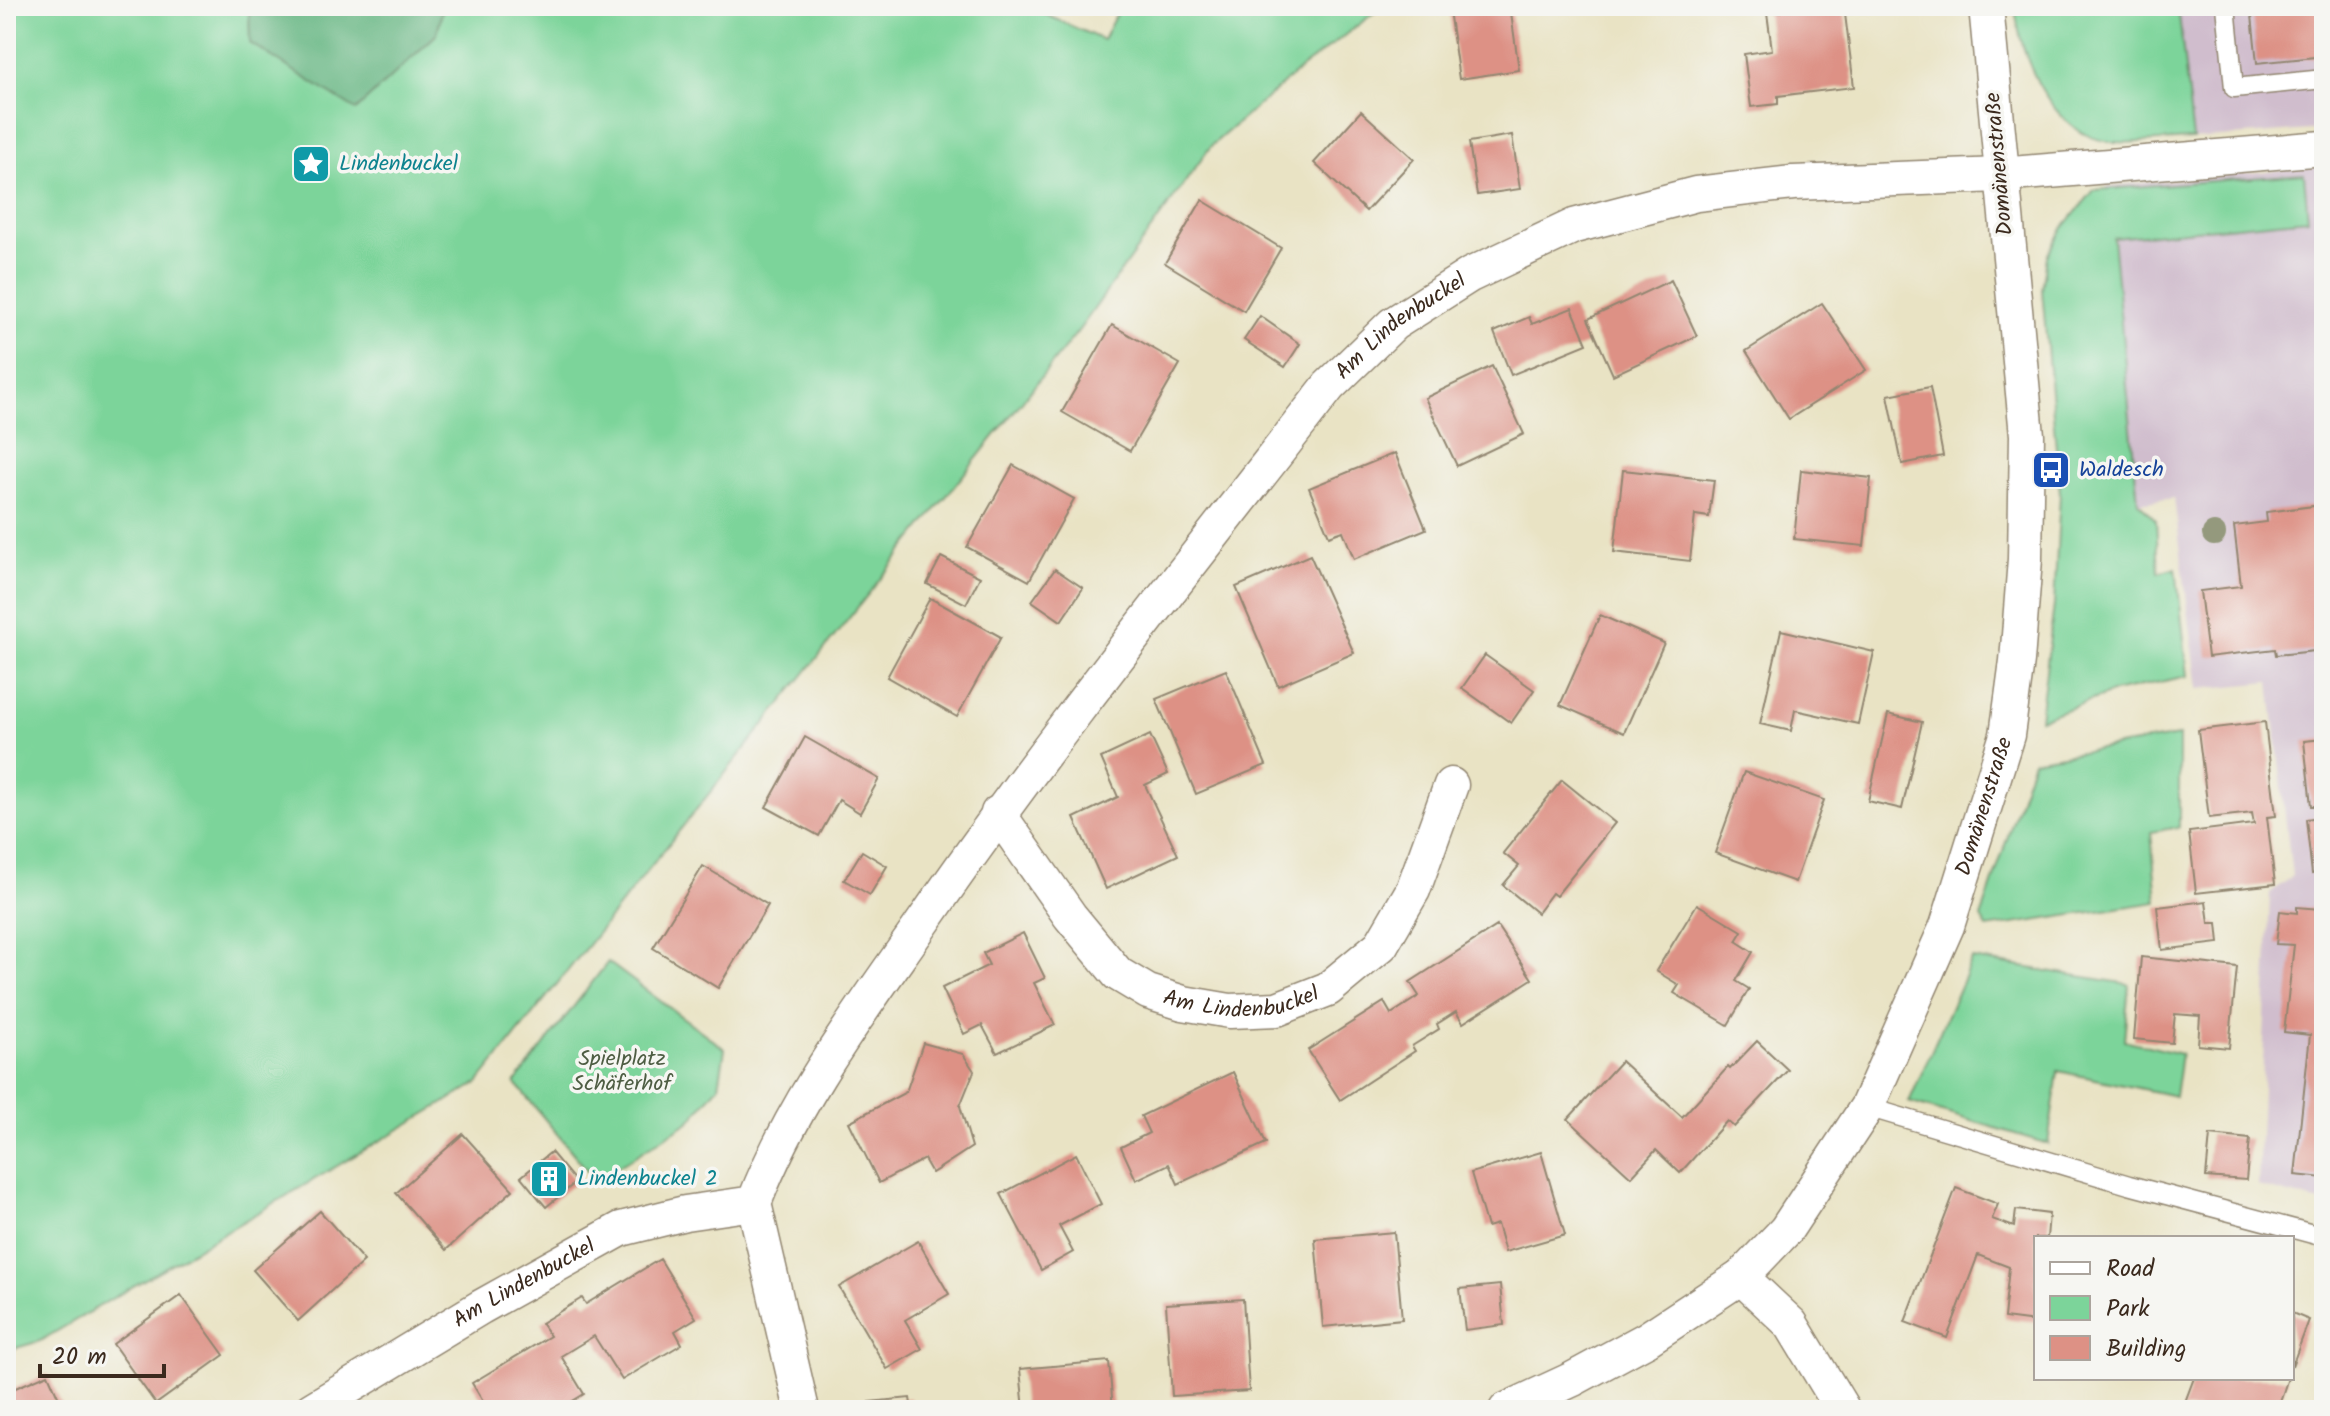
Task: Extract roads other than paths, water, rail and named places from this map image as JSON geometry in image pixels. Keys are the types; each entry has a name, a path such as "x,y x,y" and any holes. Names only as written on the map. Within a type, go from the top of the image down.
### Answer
{"street":[{"name":"Domänenstraße","path":"1506,1410 1573,1379 1647,1339 1741,1277 1786,1230 1867,1107 1947,926 2003,749 2009,720 2023,588 2028,472 1986,6"},
{"path":"2000,175 2324,148"},
{"name":"Am Lindenbuckel","path":"311,1410 481,1307 621,1229 685,1213 754,1203 772,1156 828,1059 998,813 1329,386 1393,324 1470,275 1574,226 1696,194 1793,183 2000,175"},
{"name":"Am Lindenbuckel","path":"998,813 1070,916 1118,974 1148,992 1183,1003 1230,1011 1277,1009 1328,989 1381,945 1413,890 1451,785"},
{"path":"754,1203 802,1410"},
{"path":"1741,1277 1791,1324 1843,1410"}],"lane":[{"path":"2226,6 2234,88 2324,79"},
{"path":"1867,1107 2129,1185 2324,1237"}],"place":[{"name":"Lindenbuckel","path":"311,164"},
{"name":"Waldesch","path":"2051,470"},
{"name":"Lindenbuckel 2","path":"549,1179"}],"park label":[{"name":"Spielplatz Schäferhof","path":"622,1072"}]}
